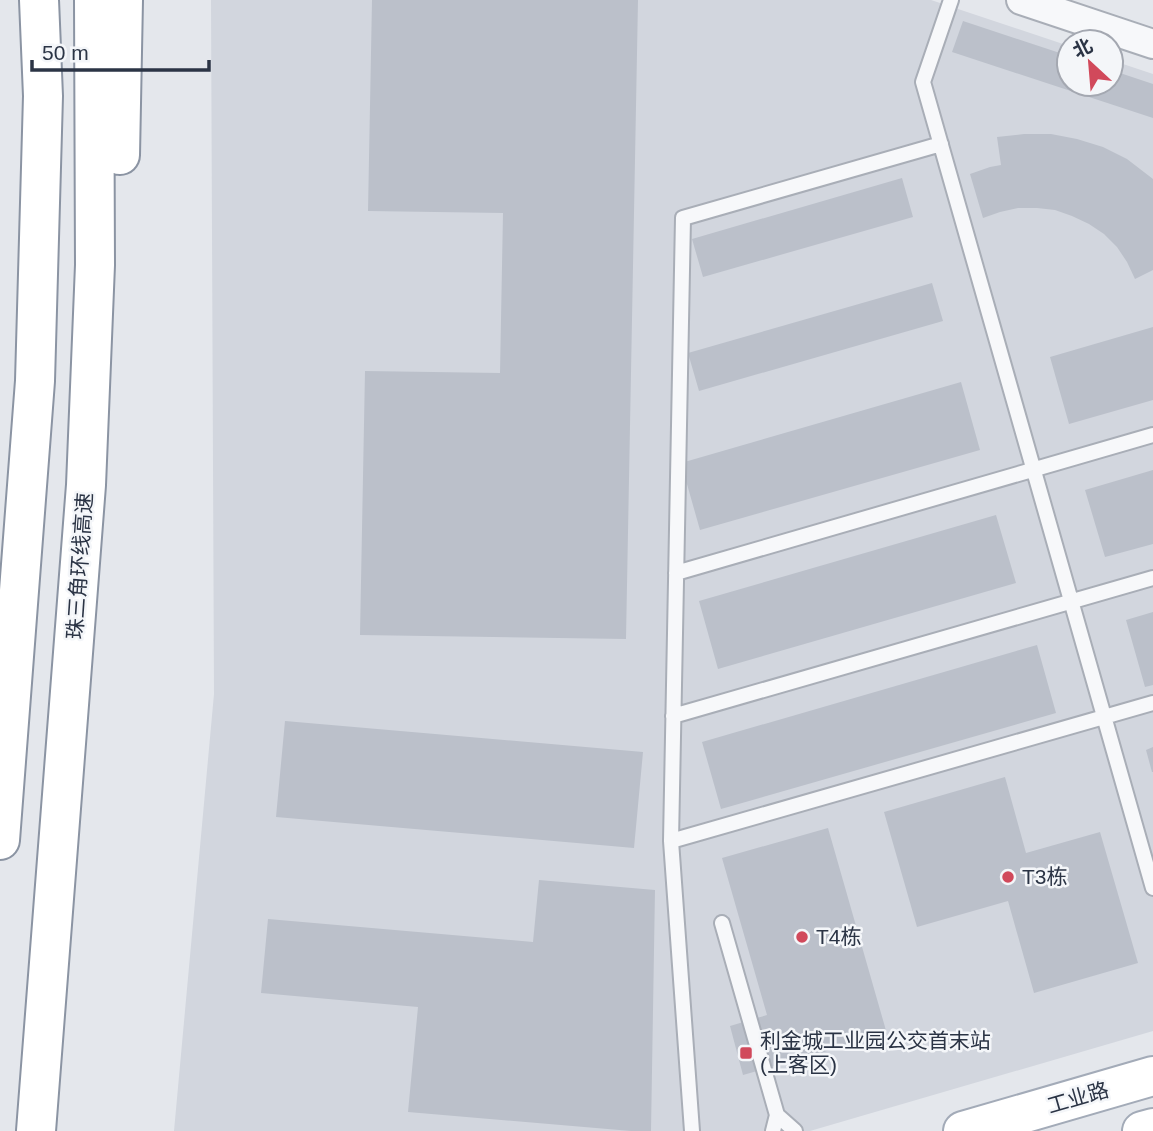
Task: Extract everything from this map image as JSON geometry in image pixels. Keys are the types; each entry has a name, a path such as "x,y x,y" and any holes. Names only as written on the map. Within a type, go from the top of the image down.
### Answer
{"main road":[{"path":"0,840 35,382 43,96 39,0"},
{"name":"珠三角环线高速","path":"36,1131 84,519 95,265 94,0"},
{"path":"84,519 116,263 123,0"},
{"path":"0,689 5,765"},
{"name":"工业路","path":"963,1131 1153,1076"},
{"path":"1142,1131 1153,1128"}],"street":[{"path":"1021,0 1153,44"}],"lane":[{"path":"951,0 923,82 1153,888"},
{"path":"692,1131 671,841 682,218 941,144"},
{"path":"676,573 1153,435"},
{"path":"673,716 1153,578"},
{"path":"671,841 1153,703"},
{"path":"722,923 776,1115 773,1131"},
{"path":"776,1115 795,1131"}],"shaded area":[{"path":"211,0 931,0 1055,41 1055,98 1125,98 1125,65 1153,74 1153,1031 810,1131 174,1131 214,694"}],"building":[{"path":"372,0 638,0 626,639 360,635 365,371 500,373 503,213 368,211"},
{"path":"963,21 1055,51 1055,86 952,52"},
{"path":"1125,75 1153,84 1153,118 1092,98 1125,98"},
{"path":"1051,134 1103,147 1127,159 1153,179 1153,270 1135,279 1117,247 1104,234 1089,224 1055,210 1018,208 983,218 970,174 1001,165 997,137"},
{"path":"902,178 913,217 703,277 692,239"},
{"path":"932,283 943,321 699,391 688,353"},
{"path":"1153,327 1153,400 1069,424 1050,357"},
{"path":"961,382 980,450 700,530 681,463"},
{"path":"1153,470 1153,544 1105,557 1085,490"},
{"path":"996,515 1016,583 718,669 699,601"},
{"path":"1153,612 1153,685 1145,687 1126,620"},
{"path":"1037,645 1056,713 721,809 702,742"},
{"path":"285,721 643,752 634,848 276,817"},
{"path":"1153,747 1153,772 1152,772 1146,750"},
{"name":"T3栋","path":"1005,777 1026,853 1100,832 1138,963 1034,993 1008,901 917,927 884,812"},
{"name":"T4栋","path":"828,828 887,1034 743,1075 730,1026 767,1015 722,858"},
{"path":"539,880 655,890 651,1131 408,1112 418,1007 261,993 268,919 533,942"}],"place":[{"name":"T3栋","path":"1008,877"},
{"name":"T4栋","path":"802,937"},
{"name":"利金城工业园公交首末站 (上客区)","path":"746,1053"}]}
